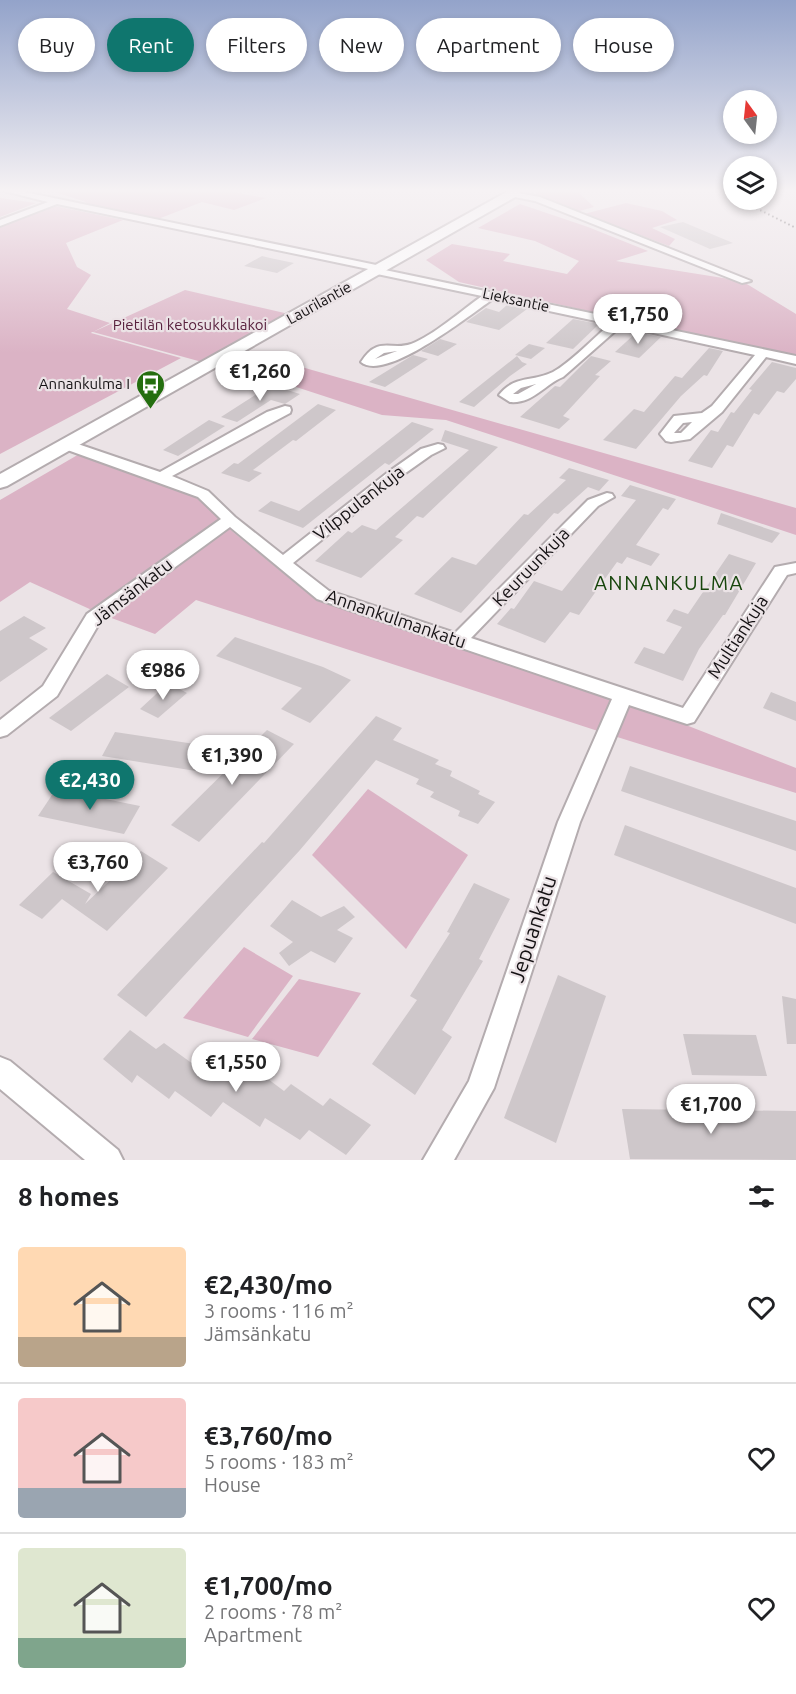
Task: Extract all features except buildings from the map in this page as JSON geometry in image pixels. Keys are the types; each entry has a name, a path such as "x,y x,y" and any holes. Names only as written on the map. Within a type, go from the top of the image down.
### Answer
{"street":[{"name":"Lieksantie","path":"256,244 796,360"},
{"name":"Laurilantie","path":"0,482 424,244"},
{"path":"652,244 746,280"},
{"path":"410,348 491,295"},
{"path":"549,379 573,363 619,322"},
{"path":"705,417 717,410 763,352"},
{"path":"161,477 285,410"},
{"name":"Annankulmankatu","path":"67,445 203,494 282,564 323,595 687,717"},
{"name":"Vilppulankuja","path":"282,564 392,476 426,452 438,448"},
{"name":"Keuruunkuja","path":"458,641 593,503 607,497"},
{"name":"Jämsänkatu","path":"0,730 50,691 93,618 230,520"},
{"name":"Multiankuja","path":"687,717 781,571 796,568"},
{"name":"Jepuankatu","path":"438,1160 480,1088 569,822 623,696"},
{"path":"0,1071 108,1160"}],"green space":[{"path":"0,244 67,244 77,267 91,275 67,309 110,323 91,333 181,358 0,454"},
{"path":"453,244 510,254 503,261 567,274 579,261 542,244 631,244 648,251 616,261 742,281 796,314 796,358 459,282 426,260"},
{"name":"Pietilän ketosukkulakoi","path":"185,290 289,314 202,362 93,332"},
{"path":"256,354 796,508 796,535 446,420 382,415 235,367"},
{"path":"81,453 200,496 223,520 94,611 30,582 0,602 0,500"},
{"path":"227,527 316,600 615,698 601,732 196,600 155,634 106,616"},
{"path":"627,702 796,768 796,793 614,736"},
{"path":"368,789 468,855 406,949 312,855"},
{"path":"244,947 293,976 248,1037 183,1018"},
{"path":"299,979 361,993 318,1057 252,1039"}],"place":[{"name":"Annankulma I","path":"151,410"}],"district":[{"name":"ANNANKULMA","path":"669,583"}]}
